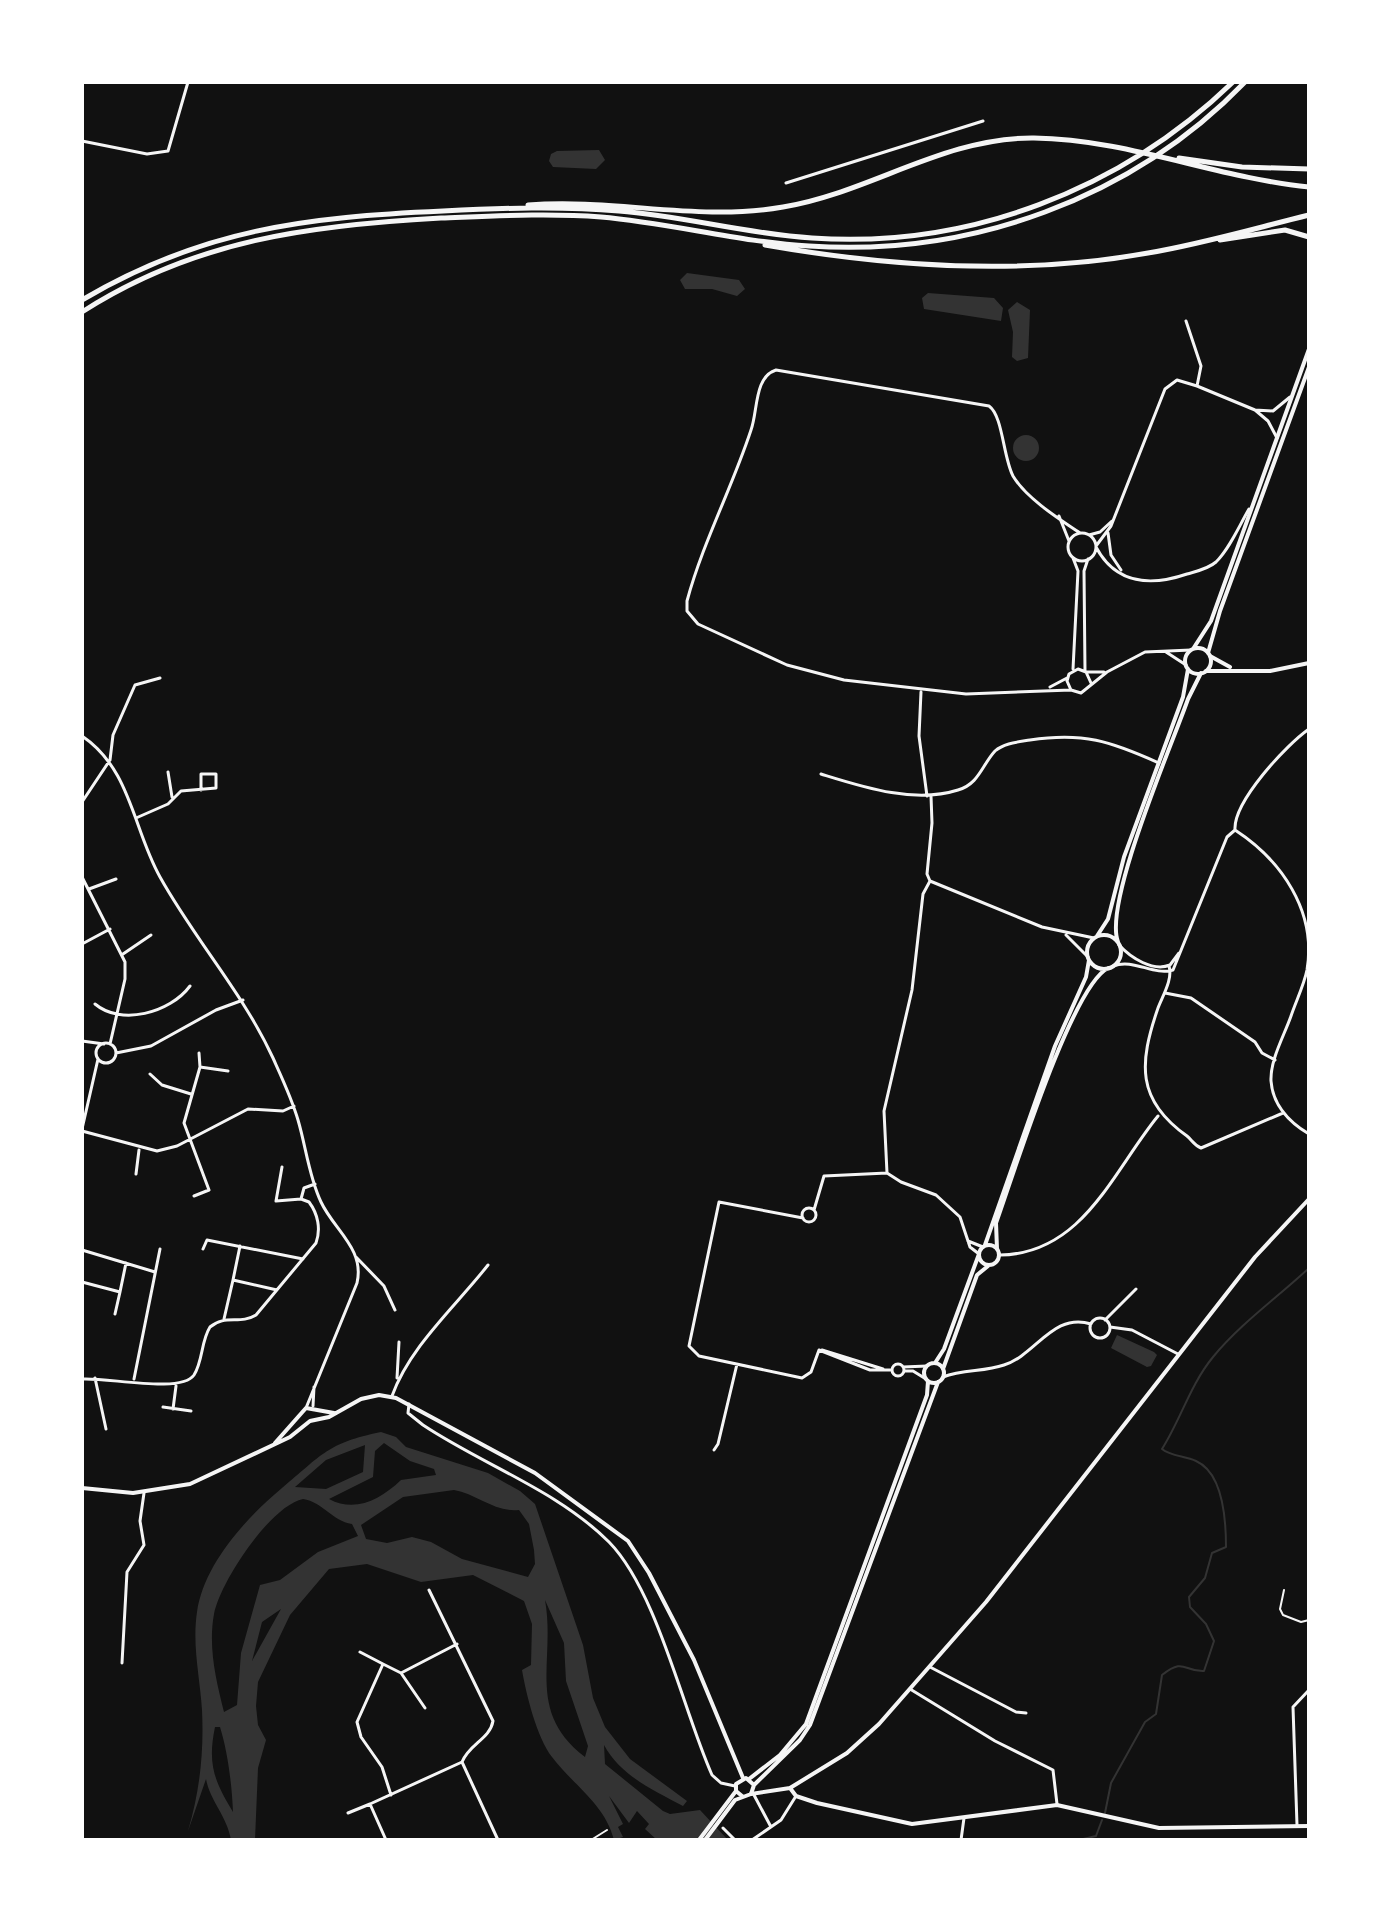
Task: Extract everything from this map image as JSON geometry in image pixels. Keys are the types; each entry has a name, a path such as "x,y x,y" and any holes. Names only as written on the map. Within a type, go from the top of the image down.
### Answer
{"highway":[{"path":"480,209 621,211 792,237 880,239 955,229 1008,216 1079,189 1131,162 1168,137 1233,82"},
{"path":"82,312 151,273 230,245 294,230 378,222 545,214 620,219 806,246 862,248 961,237 1058,208 1145,163 1181,138 1245,82"},
{"path":"82,300 177,252 264,227 315,219 579,204 686,212 753,211 829,196 946,152 986,143 1056,139 1242,167 1309,169"},
{"path":"1131,151 1309,187"},
{"path":"1150,253 1309,215"},
{"path":"723,235 833,255 952,265 1035,265 1150,253 1285,230 1309,237"}],"main road":[{"path":"702,1840 736,1789 746,1778 780,1755 806,1724 923,1408 927,1366 935,1363 944,1349 1055,1046 1086,977 1088,946 1108,919 1121,868 1183,697 1192,650 1209,627 1309,349"},
{"path":"753,1794 754,1785 808,1729 830,1678 938,1382 943,1377 943,1369 977,1275 997,1263 996,1223 1064,1041 1091,984 1119,959 1115,921 1128,866 1188,699 1211,664 1209,654 1220,611 1309,367"},
{"path":"1192,650 1209,654 1230,667"},
{"path":"1187,667 1203,672 1283,670 1309,663"},
{"path":"1096,937 1109,935 1119,943"},
{"path":"1088,959 1095,967 1111,967"},
{"path":"715,1820 742,1796 790,1788 857,1745 986,1602 1272,1236 1309,1199"},
{"path":"984,1246 998,1252"},
{"path":"979,1254 982,1263 988,1266"},
{"path":"935,1363 943,1369"},
{"path":"927,1380 938,1382"},
{"path":"82,1488 144,1493 190,1484 297,1433 310,1421 370,1397 392,1396 535,1473 628,1541 649,1573 694,1660 746,1778 754,1785"},
{"path":"273,1444 305,1409 313,1406 318,1411 334,1413"},
{"path":"305,1409 310,1421"},
{"path":"318,1411 318,1418"},
{"path":"790,1788 796,1796 896,1822 964,1818 1057,1805 1159,1828 1309,1826"},
{"path":"736,1789 742,1796"}],"street":[{"path":"82,141 147,154 168,151 187,82"},
{"path":"786,183 983,121"},
{"path":"1186,321 1201,366 1197,386"},
{"path":"1112,521 1100,532 1089,535 1080,533 1017,481 1003,452 998,416 989,406 780,370 768,373 762,379 751,430 690,589 687,611 698,624 799,670 921,691 992,694 1047,689 1081,693 1107,672 1145,652 1192,650"},
{"path":"1091,683 1085,671 1084,571 1088,559 1109,529 1165,389 1177,380 1255,410 1273,411 1284,405 1297,382"},
{"path":"1255,410 1272,427 1277,440"},
{"path":"1089,535 1103,558 1125,574 1155,584 1210,566 1221,555 1253,503"},
{"path":"1047,689 1067,678 1076,658 1078,571 1068,550 1069,541 1059,516"},
{"path":"1109,529 1111,555 1125,574"},
{"path":"1069,541 1080,533"},
{"path":"1073,558 1088,559"},
{"path":"1163,650 1187,667"},
{"path":"1230,667 1241,671"},
{"path":"1072,672 1107,672"},
{"path":"82,802 110,760 113,735 135,685 160,678"},
{"path":"1067,678 1071,690"},
{"path":"921,691 919,736 932,823 927,874 930,881 1042,927 1096,937"},
{"path":"1283,1113 1201,1148 1159,1115 1150,1097 1146,1071 1154,1024 1171,972 1227,837 1235,830 1236,818 1270,766 1309,729"},
{"path":"82,736 110,760 136,818 145,848 174,902 243,1000 294,1106 315,1184 329,1217 356,1257 384,1286 395,1310"},
{"path":"821,774 884,790 929,796 968,786 999,748 1035,739 1095,737 1159,763"},
{"path":"168,772 172,797"},
{"path":"136,818 168,804 181,791 201,790 216,788 216,774 201,774 201,790"},
{"path":"1235,830 1261,848 1281,870 1306,924 1307,969 1275,1060 1271,1082 1283,1113 1309,1134"},
{"path":"82,877 123,954 126,969 118,1013 107,1044 97,1052"},
{"path":"89,889 116,879"},
{"path":"887,1173 885,1100 912,990 923,894 930,881"},
{"path":"82,944 110,929"},
{"path":"1063,932 1088,959"},
{"path":"123,954 151,935"},
{"path":"1119,943 1148,964 1169,966"},
{"path":"1169,966 1181,950"},
{"path":"1111,967 1129,963 1171,972"},
{"path":"1169,966 1171,972"},
{"path":"95,1004 103,1011 140,1017 185,993 190,986"},
{"path":"1164,992 1191,998 1255,1042 1262,1053 1275,1060"},
{"path":"96,1073 116,1053 151,1046 216,1010 243,1000"},
{"path":"82,1042 107,1044 116,1053"},
{"path":"82,1042 97,1052 98,1059 82,1130 139,1148 167,1149 248,1109 283,1111 294,1106"},
{"path":"194,1196 209,1190 184,1123 200,1067 199,1053"},
{"path":"98,1059 108,1063"},
{"path":"200,1067 228,1071"},
{"path":"150,1074 162,1085 191,1094"},
{"path":"998,1252 1045,1244 1077,1226 1159,1115"},
{"path":"136,1174 139,1148"},
{"path":"82,1379 134,1380 176,1386 193,1376 206,1333 215,1323 224,1319 250,1319 316,1243 319,1230 312,1206 301,1199 276,1201 282,1167"},
{"path":"903,1369 899,1376 889,1370 819,1350 806,1377 699,1356 689,1346 719,1202 813,1220 821,1180 829,1173 887,1173 901,1182 931,1191 960,1217 968,1241 979,1254"},
{"path":"301,1199 304,1188 315,1184"},
{"path":"803,1218 805,1209 814,1210"},
{"path":"203,1249 207,1240 303,1259"},
{"path":"968,1241 984,1246"},
{"path":"224,1319 240,1246"},
{"path":"134,1380 160,1249"},
{"path":"82,1252 155,1272"},
{"path":"305,1409 353,1294 359,1272 356,1257"},
{"path":"115,1314 126,1263"},
{"path":"397,1381 442,1318 488,1265"},
{"path":"233,1280 277,1290"},
{"path":"82,1282 120,1292"},
{"path":"1105,1320 1136,1289"},
{"path":"1091,1324 1098,1318 1105,1320 1110,1327 1132,1330 1178,1354"},
{"path":"943,1377 1004,1366 1064,1324 1078,1321 1091,1324"},
{"path":"1091,1324 1092,1334 1099,1338 1108,1333 1110,1327"},
{"path":"392,1396 397,1381 399,1342"},
{"path":"714,1450 737,1364"},
{"path":"889,1370 896,1364 927,1380"},
{"path":"903,1369 927,1366"},
{"path":"95,1378 106,1429"},
{"path":"313,1406 314,1383"},
{"path":"173,1409 176,1386"},
{"path":"409,1404 408,1413 423,1425 531,1486 598,1533 618,1553 632,1572 651,1614 712,1775 736,1789"},
{"path":"163,1407 191,1411"},
{"path":"122,1663 127,1572 144,1545 140,1521 144,1493"},
{"path":"348,1813 462,1762 469,1748 490,1732 493,1721 429,1590"},
{"path":"401,1673 457,1644"},
{"path":"360,1652 401,1673 425,1708"},
{"path":"383,1664 357,1722 361,1737 382,1767 391,1795"},
{"path":"930,1667 1016,1712 1026,1713"},
{"path":"910,1689 995,1741 1053,1770 1057,1805"},
{"path":"1297,1825 1293,1707 1309,1690"},
{"path":"462,1762 498,1840"},
{"path":"753,1794 771,1827"},
{"path":"752,1840 790,1811 796,1796"},
{"path":"370,1804 386,1840"},
{"path":"961,1840 964,1818"},
{"path":"723,1828 735,1840"},
{"path":"760,1835 762,1840"}],"lane":[{"path":"1284,1590 1280,1609 1283,1615 1301,1622 1309,1620"},
{"path":"591,1840 607,1830"}],"shaded area":[{"path":"599,150 605,160 596,169 553,167 549,161 551,154 557,151"},
{"path":"687,273 739,280 745,289 737,296 712,289 685,289 680,280"},
{"path":"928,293 994,298 1003,308 1001,321 924,309 922,298"},
{"path":"1017,302 1030,310 1028,358 1017,361 1012,357 1013,332 1008,310"},
{"path":"1026,435 1035,439 1039,448 1035,457 1026,461 1017,457 1013,448 1017,439"},
{"path":"1117,1335 1154,1352 1157,1355 1151,1366 1147,1367 1111,1348"},
{"path":"381,1432 396,1437 406,1447 488,1473 520,1491 535,1504 583,1645 593,1698 605,1727 630,1759 687,1801 683,1806 639,1781 619,1765 604,1745 605,1764 663,1811 670,1814 700,1810 728,1840 657,1840 645,1829 649,1824 637,1811 629,1823 609,1796 623,1824 618,1827 623,1837 614,1840 603,1816 552,1757 537,1727 522,1670 531,1665 532,1624 524,1601 473,1575 421,1582 367,1564 329,1569 290,1615 258,1682 258,1725 266,1740 258,1768 255,1840 231,1840 206,1779 188,1831 198,1786 202,1741 196,1649 197,1612 208,1577 229,1543 268,1500 326,1452","holes":["384,1443 410,1461 434,1469 436,1475 401,1480 367,1502 348,1505 329,1499 373,1477 375,1451","365,1445 363,1472 326,1489 295,1487 326,1460","454,1490 502,1509 519,1510 529,1524 535,1564 528,1577 462,1559 431,1542 412,1537 387,1543 366,1539 361,1525 403,1497","303,1499 352,1524 358,1536 318,1552 280,1580 260,1585 241,1653 237,1705 224,1712 212,1651 214,1614 236,1565 276,1515","545,1600 564,1643 566,1681 588,1746 585,1757 567,1740 555,1722 547,1684 547,1622","281,1609 252,1661 262,1622","215,1727 220,1727 233,1812 217,1782 212,1752"]}],"waterway":[{"path":"1105,1813 1111,1783 1145,1722 1156,1714 1162,1675 1180,1666 1204,1671 1214,1641 1206,1624 1190,1607 1189,1597 1205,1578 1212,1553 1226,1547 1221,1499 1205,1467 1162,1449 1198,1379 1213,1357 1247,1322 1309,1268"},
{"path":"1079,1840 1096,1836 1102,1820"}]}
